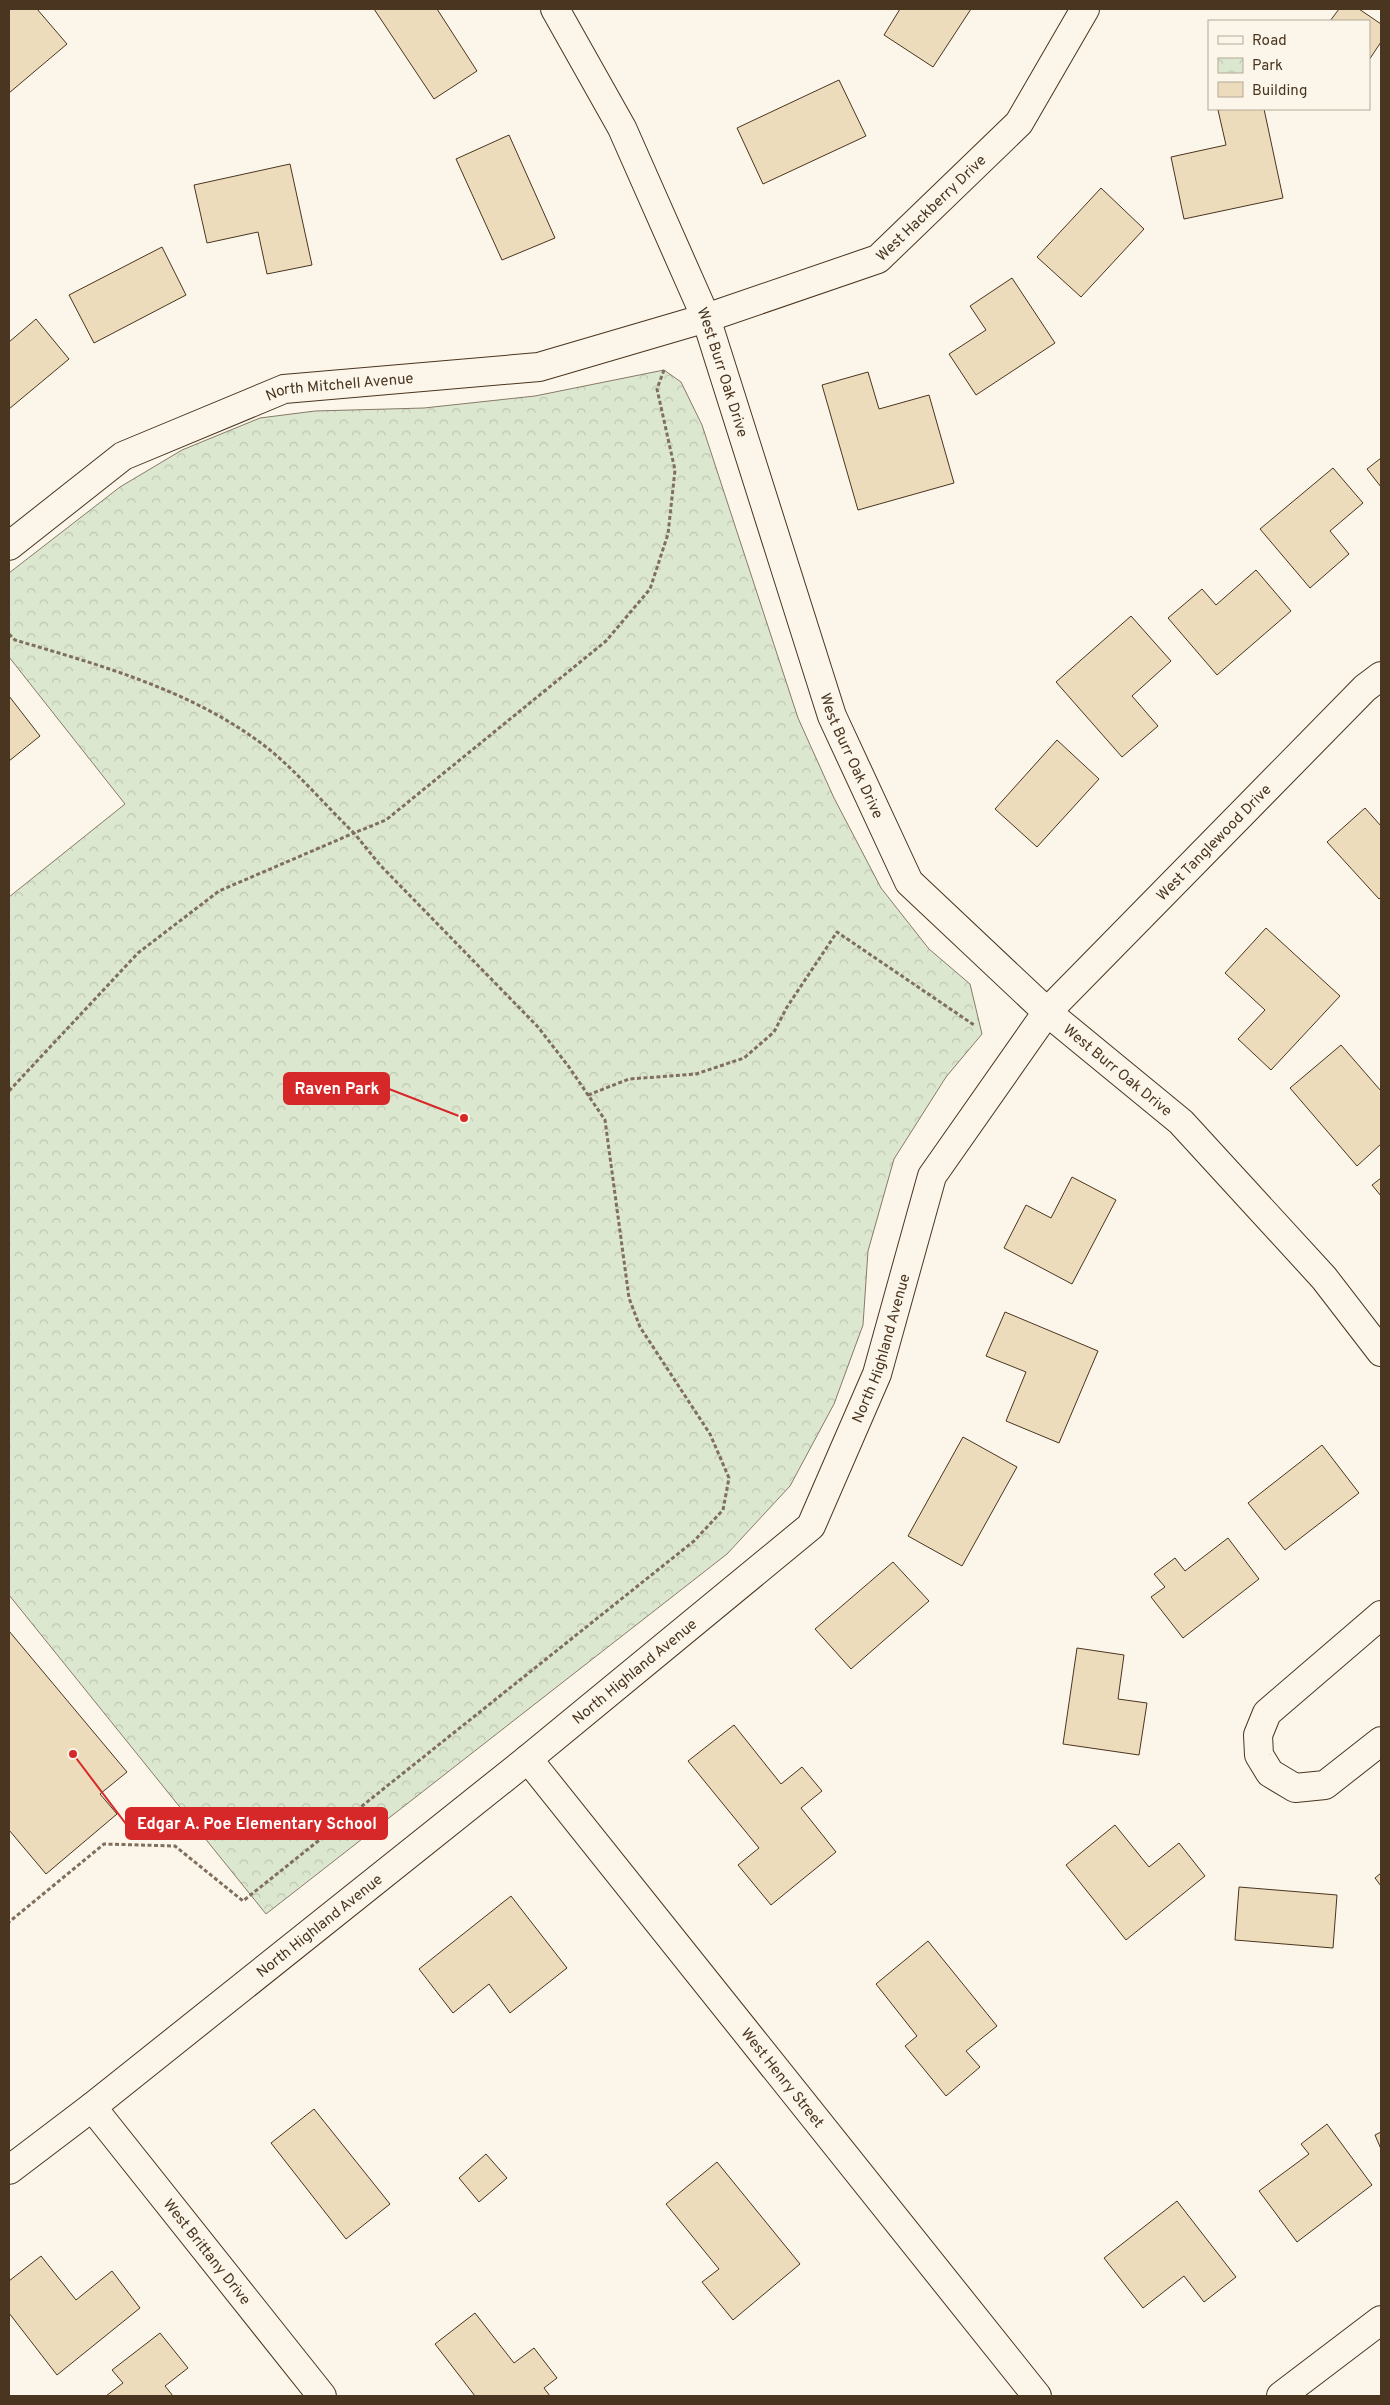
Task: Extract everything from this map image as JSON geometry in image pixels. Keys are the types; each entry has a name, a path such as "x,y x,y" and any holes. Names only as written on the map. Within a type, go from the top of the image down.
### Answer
{"street":[{"name":"West Burr Oak Drive","path":"555,9 622,128 706,318 832,716 910,882 1047,1012 1181,1122 1324,1278 1381,1352"},
{"name":"West Hackberry Drive","path":"706,318 878,259 1020,123 1086,9"},
{"name":"North Mitchell Avenue","path":"9,546 123,456 284,389 539,367 706,318"},
{"name":"West Tanglewood Drive","path":"1047,1012 1366,688 1381,676"},
{"name":"North Highland Avenue","path":"9,2170 92,2107 528,1758 811,1526 877,1374 932,1176 1047,1012"},
{"path":"1381,1615 1267,1713 1258,1735 1259,1755 1270,1773 1295,1788 1325,1785 1381,1741"},
{"name":"West Henry Street","path":"528,1758 1037,2396"},
{"name":"West Brittany Drive","path":"92,2107 322,2396"},
{"path":"1281,2396 1381,2320"}],"path":[{"path":"9,1091 138,953 219,891 386,820 606,641 650,588 668,534 675,470 657,389 664,370"},
{"path":"9,634 14,640 158,687 216,713 271,751 354,833 380,865 538,1027 605,1120 629,1298 640,1327 710,1434 729,1478 724,1510 694,1541 243,1902 175,1846 104,1844 9,1922"},
{"path":"588,1094 629,1079 696,1074 744,1058 774,1032 786,1007 837,932 974,1025"}],"green space":[{"path":"664,370 681,382 702,425 798,718 834,798 881,888 929,949 970,984 982,1034 946,1077 894,1159 868,1251 863,1325 834,1404 790,1486 727,1554 266,1914 9,1595 9,897 125,804 9,657 9,573 120,487 182,450 260,418 315,411 424,408 535,396"}],"building":[{"path":"9,9 37,9 67,44 9,93"},
{"path":"374,9 437,9 477,71 434,99"},
{"path":"900,9 971,9 933,67 884,35"},
{"path":"1339,9 1359,9 1381,24 1381,42 1370,58 1370,20 1331,20"},
{"path":"839,80 866,136 763,184 737,128"},
{"path":"1218,110 1264,110 1283,198 1184,219 1171,157 1226,145"},
{"path":"509,135 555,238 502,260 456,159"},
{"path":"290,164 312,265 267,274 258,232 207,243 194,185"},
{"path":"1101,188 1144,229 1081,297 1037,257"},
{"path":"162,247 186,295 94,343 69,295"},
{"path":"1012,278 1055,343 976,395 949,354 986,330 970,306"},
{"path":"36,319 69,359 9,409 9,342"},
{"path":"868,372 879,409 929,395 954,483 858,510 822,385"},
{"path":"1381,458 1381,487 1367,469"},
{"path":"1333,468 1363,503 1330,531 1349,554 1310,588 1260,529"},
{"path":"1256,570 1291,611 1217,675 1168,618 1202,589 1216,605"},
{"path":"1131,616 1171,661 1132,696 1158,726 1122,757 1056,682"},
{"path":"9,696 40,736 9,761"},
{"path":"1057,740 1099,779 1037,847 995,809"},
{"path":"1365,808 1381,826 1381,897 1379,899 1327,842"},
{"path":"1266,928 1340,996 1271,1070 1238,1039 1265,1010 1225,973"},
{"path":"1341,1045 1381,1091 1381,1144 1357,1166 1290,1088"},
{"path":"1072,1177 1116,1200 1072,1284 1004,1248 1026,1205 1051,1218"},
{"path":"1381,1178 1381,1196 1372,1185"},
{"path":"1005,1312 1098,1351 1059,1443 1006,1421 1026,1372 986,1356"},
{"path":"963,1437 1017,1467 962,1566 908,1536"},
{"path":"1322,1445 1359,1493 1285,1550 1248,1503"},
{"path":"1228,1538 1259,1579 1183,1638 1151,1597 1165,1587 1154,1574 1175,1558 1185,1571"},
{"path":"893,1562 929,1601 851,1669 815,1629"},
{"path":"9,1631 127,1772 100,1794 117,1814 46,1874 9,1830"},
{"path":"1077,1648 1124,1655 1118,1699 1147,1703 1139,1755 1063,1744"},
{"path":"734,1725 781,1784 802,1767 822,1791 801,1808 836,1852 771,1905 738,1865 759,1848 688,1761"},
{"path":"1115,1825 1149,1867 1179,1843 1205,1876 1126,1940 1066,1865"},
{"path":"1381,1873 1381,1886 1375,1878"},
{"path":"1239,1887 1337,1895 1333,1948 1235,1940"},
{"path":"511,1896 567,1968 510,2013 489,1984 453,2013 419,1969"},
{"path":"928,1941 997,2026 966,2051 980,2067 946,2096 905,2046 917,2036 876,1984"},
{"path":"314,2109 390,2204 346,2239 271,2143"},
{"path":"1327,2124 1372,2185 1297,2242 1259,2191 1309,2154 1301,2144"},
{"path":"1381,2132 1381,2149 1375,2135"},
{"path":"486,2154 507,2178 479,2202 459,2178"},
{"path":"717,2162 800,2264 733,2320 702,2282 719,2269 666,2204"},
{"path":"1177,2201 1236,2277 1204,2302 1184,2276 1143,2308 1104,2258"},
{"path":"41,2256 76,2300 112,2271 140,2308 57,2375 9,2313 9,2281"},
{"path":"475,2313 514,2363 534,2348 557,2378 544,2388 550,2396 475,2396 435,2344"},
{"path":"160,2333 188,2368 165,2386 173,2396 106,2396 123,2383 112,2370"}],"place":[{"name":"Raven Park","path":"464,1118"},
{"name":"Edgar A. Poe Elementary School","path":"73,1754"}]}
